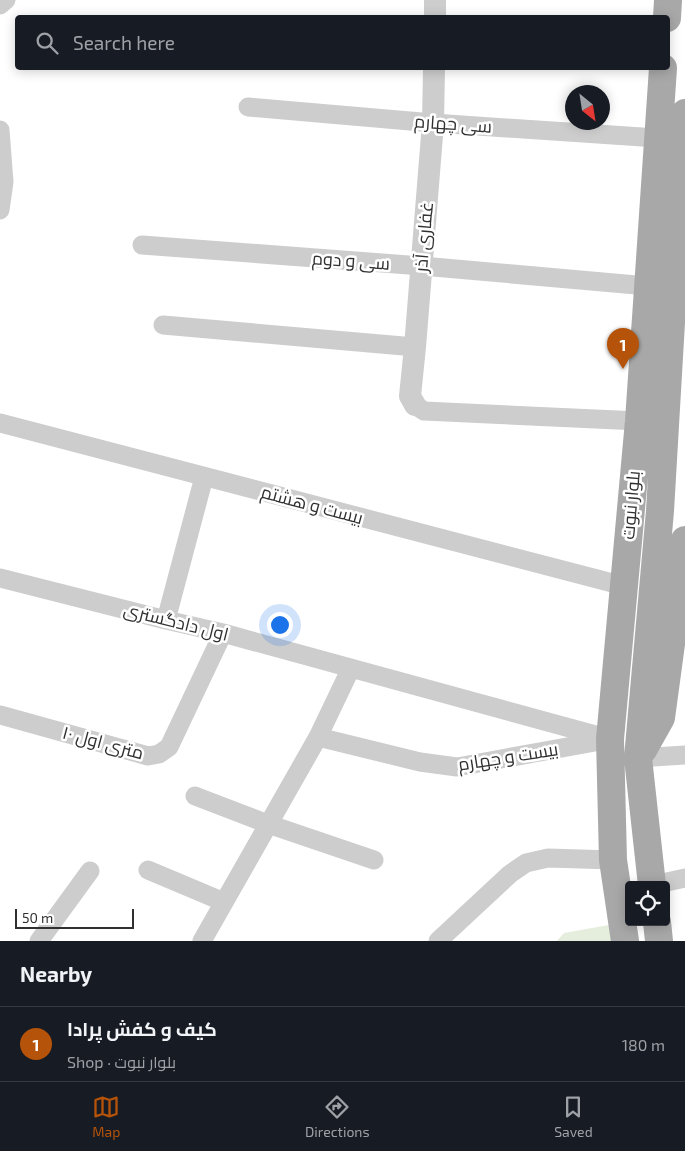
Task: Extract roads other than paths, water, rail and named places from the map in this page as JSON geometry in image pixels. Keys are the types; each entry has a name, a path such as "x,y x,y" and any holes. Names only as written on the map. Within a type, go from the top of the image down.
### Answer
{"main road":[{"path":"668,15 670,0 685,2"},
{"name":"بلوار نبوت","path":"653,881 638,758 660,511 661,287 657,138 663,70"},
{"name":"بلوار نبوت","path":"624,941 614,860 610,739 639,422 661,287 685,113"},
{"path":"638,758 661,718 683,580 685,540"},
{"path":"657,926 659,941"}],"street":[{"path":"0,5 6,0"},
{"path":"435,0 435,15"},
{"name":"غفاری آذر","path":"415,405 410,396 433,123 434,70"},
{"name":"سی چهارم","path":"248,107 433,123 657,138"},
{"path":"0,130 4,182 0,210"},
{"name":"سی و دوم","path":"142,245 422,266 661,287"},
{"path":"163,325 415,347"},
{"path":"415,405 424,411 639,422"},
{"name":"بیست و هشتم","path":"0,423 624,586"},
{"path":"166,620 204,477"},
{"name":"اول دادگستری","path":"0,578 223,633 610,739"},
{"name":"۱۰ متری اول","path":"0,715 148,756 160,754 169,747 223,633"},
{"path":"202,941 318,737 351,668"},
{"name":"بیست و چهارم","path":"318,737 420,762 457,767 610,739"},
{"path":"638,758 685,756"},
{"path":"195,796 268,824 374,860"},
{"path":"438,941 510,874 526,863 548,858 614,860"},
{"path":"148,870 224,902"},
{"path":"39,941 90,872"},
{"path":"670,881 685,878"}],"place":[{"name":"کیف و کفش پرادا","path":"623,369"}]}
